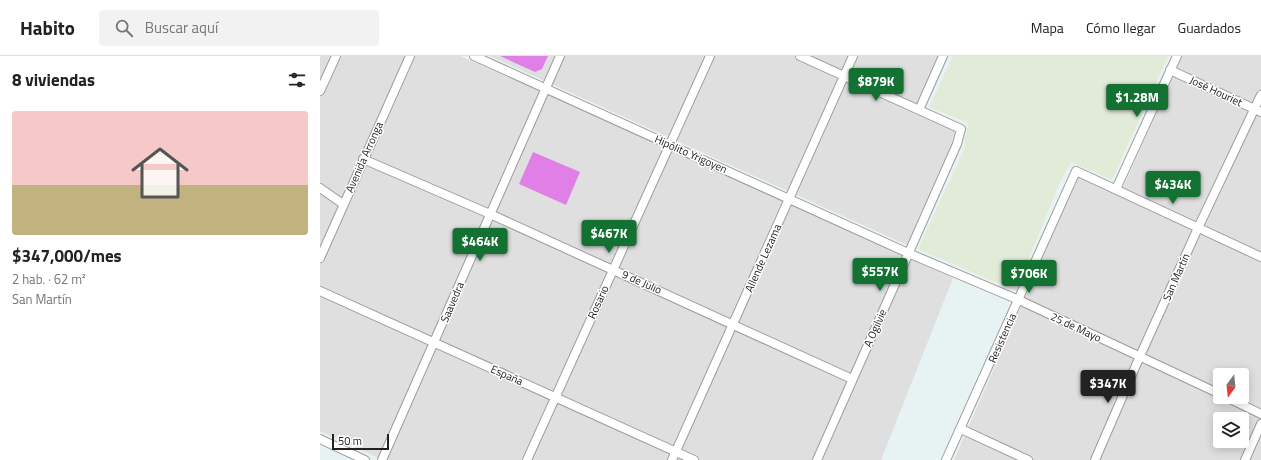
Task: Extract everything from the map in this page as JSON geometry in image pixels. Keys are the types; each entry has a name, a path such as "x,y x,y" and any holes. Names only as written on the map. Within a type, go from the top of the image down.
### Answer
{"street":[{"path":"320,91 336,56"},
{"name":"Avenida Arronga","path":"320,258 410,56"},
{"name":"Hipólito Yrigoyen","path":"474,56 790,198 908,253"},
{"name":"Saavedra","path":"382,460 560,56"},
{"name":"Rosario","path":"527,460 710,56"},
{"path":"800,56 919,110 943,56"},
{"name":"Allende Lezama","path":"672,460 853,56"},
{"path":"1177,56 1116,189 1261,257"},
{"name":"José Houriet","path":"1170,70 1258,110"},
{"name":"San Martín","path":"1095,460 1198,228 1258,110 1261,95"},
{"name":"A Ogilvie","path":"817,460 957,144 961,129 919,110"},
{"name":"9 de Julio","path":"363,159 613,269 852,379"},
{"name":"Resistencia","path":"946,460 1076,171 1116,189"},
{"path":"320,188 343,204"},
{"name":"25 de Mayo","path":"908,253 1019,300 1213,391"},
{"name":"España","path":"320,291 694,460"},
{"path":"1240,404 1261,414"},
{"path":"1245,460 1261,424"},
{"path":"961,429 1028,460"},
{"path":"320,439 365,460"}],"shaded area":[{"path":"320,56 460,56 673,150 953,278 881,460 383,460 320,431"},
{"path":"490,56 938,56 914,112 955,130 951,145 907,245"},
{"path":"500,56 548,56 542,69 535,72"},
{"path":"953,56 1168,56 1112,180 1071,162 1059,184 1016,291 918,249 963,152 968,123 929,107"},
{"path":"1182,56 1261,56 1261,460 954,460 1081,170 1123,188"},
{"path":"533,152 580,172 566,205 519,184"}]}
